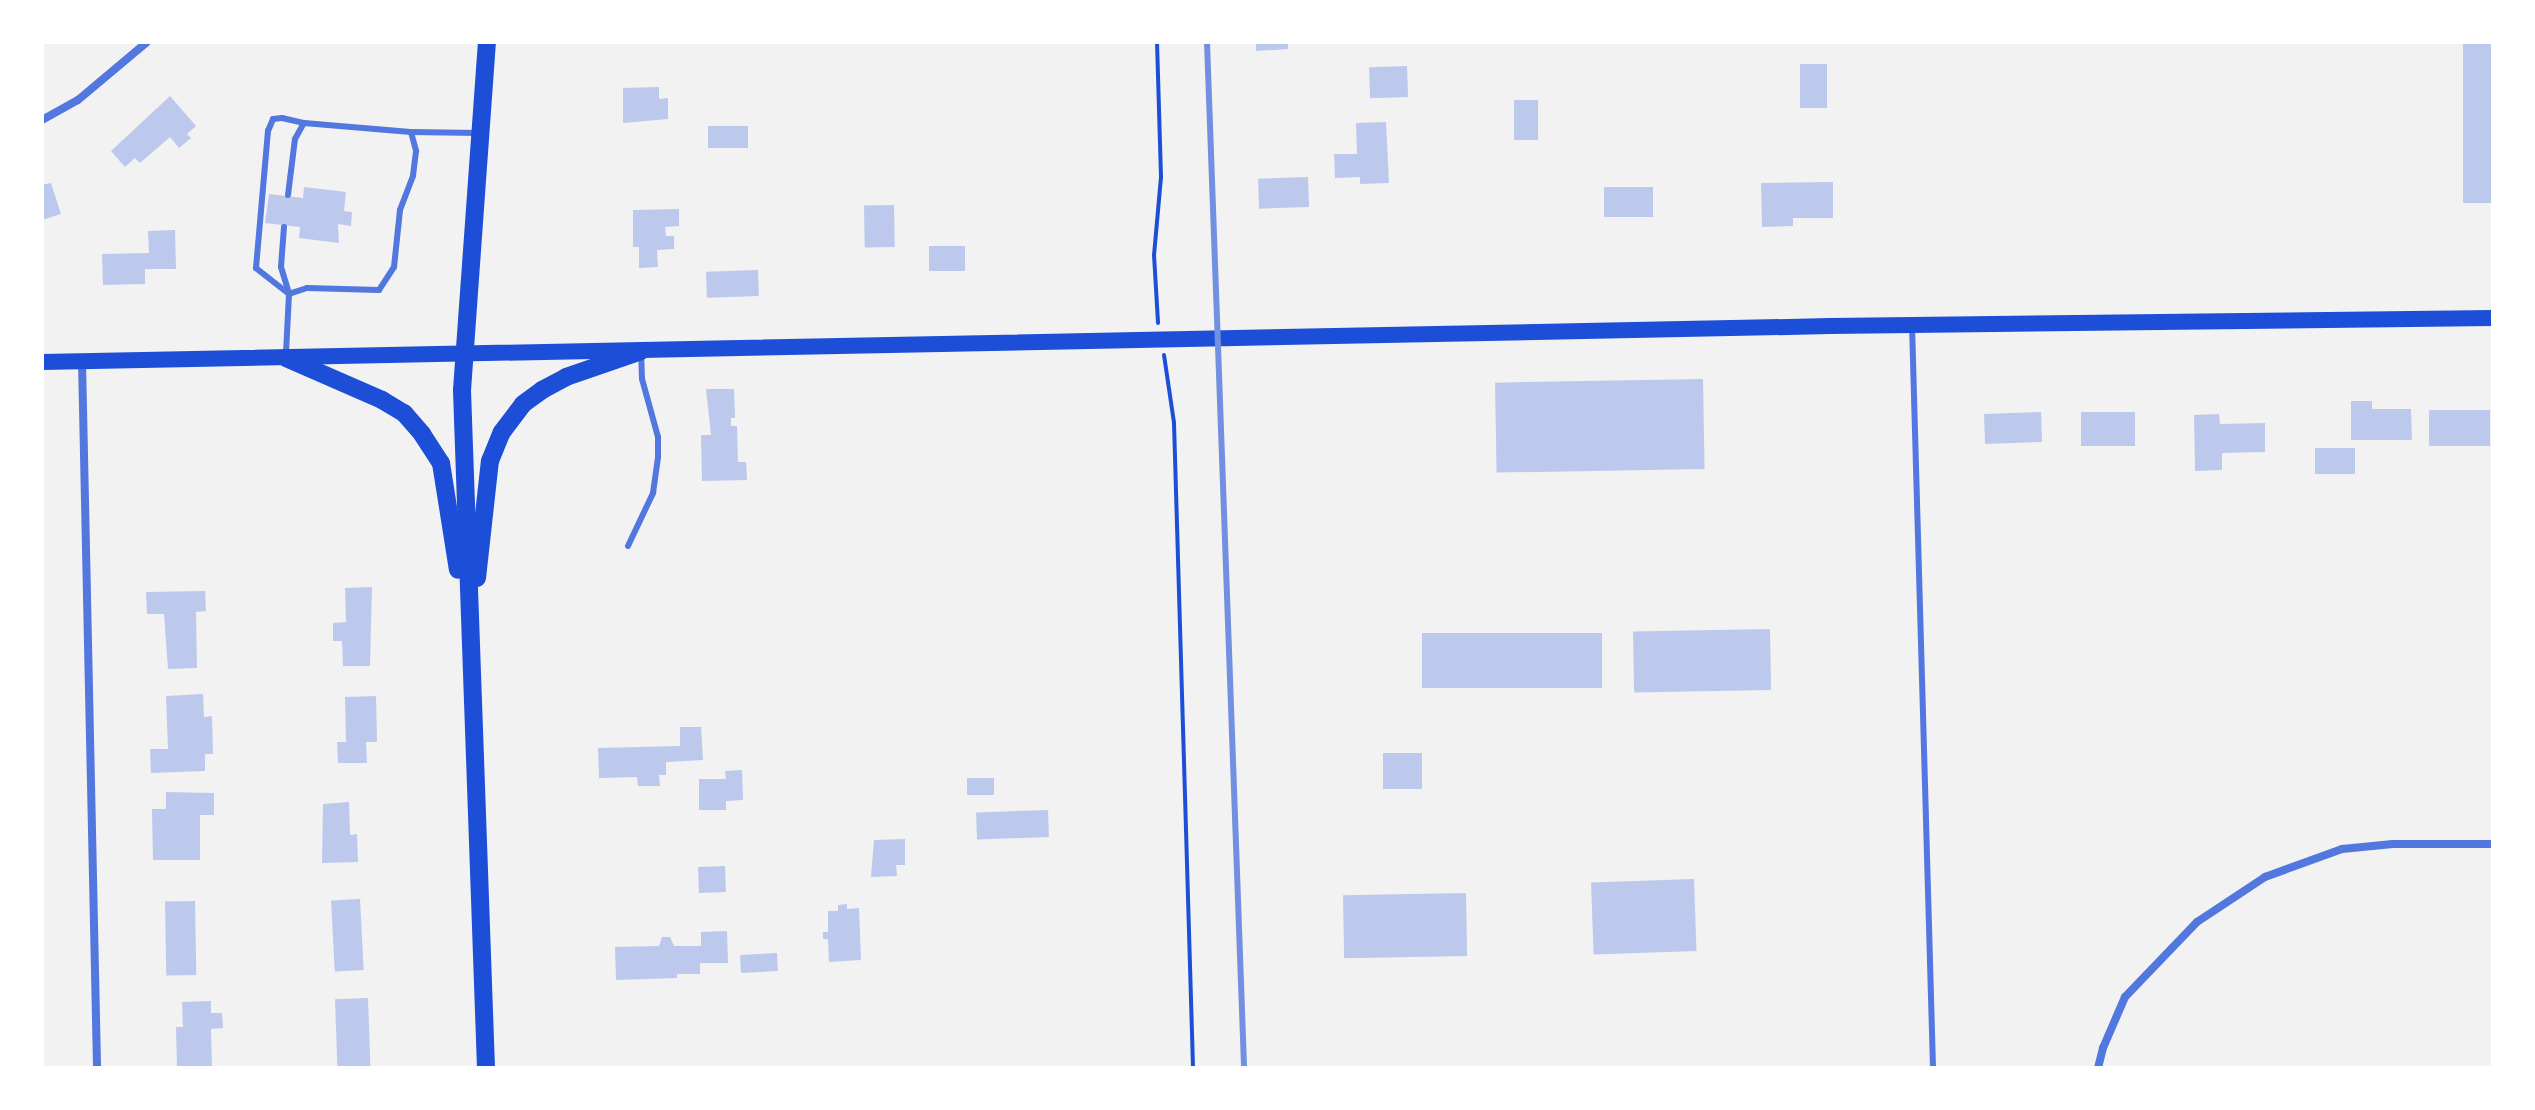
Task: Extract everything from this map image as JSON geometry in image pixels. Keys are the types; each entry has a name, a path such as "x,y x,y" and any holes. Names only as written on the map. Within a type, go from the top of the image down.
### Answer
{"main road":[{"path":"486,1068 470,644 464,355 487,42"},
{"path":"42,362 1912,325 2493,318"},
{"path":"470,644 490,461 502,432 523,404 542,390 566,377 641,351"},
{"path":"286,358 356,387 404,413 435,453 441,463 470,644"}],"street":[{"path":"42,120 78,100 147,42"},
{"path":"82,361 97,1068"},
{"path":"2098,1068 2103,1048 2125,997 2197,922 2265,877 2342,849 2393,844 2493,844"}],"lane":[{"path":"289,294 262,276 256,268 268,131 273,119 411,132 479,133"},
{"path":"288,195 295,139 304,123"},
{"path":"289,294 307,288 379,290 385,285 394,267 400,210 413,176 416,151 411,132"},
{"path":"284,227 281,267 289,294 286,358"},
{"path":"1912,325 1933,1068"},
{"path":"628,546 653,493 658,457 658,437 642,379 641,351"}],"path":[{"path":"1157,42 1161,177 1154,255 1161,342 1174,423 1193,1068"}],"building":[{"path":"1256,42 1288,42 1288,49 1256,51"},
{"path":"2463,42 2493,42 2493,203 2463,203"},
{"path":"1800,64 1827,64 1827,108 1800,108"},
{"path":"1407,66 1408,97 1370,98 1369,67"},
{"path":"659,87 659,99 668,98 668,119 623,123 623,88"},
{"path":"170,96 196,126 187,134 191,138 179,148 170,137 140,163 135,158 125,167 111,151"},
{"path":"1514,100 1538,100 1538,140 1514,140"},
{"path":"1386,122 1389,183 1360,184 1360,177 1335,178 1334,154 1357,154 1356,123"},
{"path":"708,126 748,126 748,148 708,148"},
{"path":"1308,177 1309,207 1259,209 1258,179"},
{"path":"1833,182 1833,218 1793,218 1793,226 1762,227 1761,183"},
{"path":"51,183 61,214 42,220 42,185"},
{"path":"304,187 346,192 344,211 352,212 351,226 338,224 339,243 299,238 300,227 265,223 269,194 303,198"},
{"path":"1604,187 1653,187 1653,217 1604,217"},
{"path":"894,205 895,247 865,248 864,206"},
{"path":"679,209 679,226 665,227 666,236 674,236 674,249 657,250 658,267 639,268 639,247 633,247 633,210"},
{"path":"175,230 176,269 145,269 145,284 103,285 102,254 149,253 148,231"},
{"path":"929,246 965,246 965,271 929,271"},
{"path":"758,270 759,296 707,298 706,272"},
{"path":"1703,379 1705,469 1497,473 1495,383"},
{"path":"706,389 734,389 735,418 731,418 731,426 737,426 738,462 746,462 747,480 702,481 701,435 711,435"},
{"path":"2351,401 2372,401 2372,409 2411,409 2412,440 2351,440"},
{"path":"2429,410 2490,410 2490,446 2429,446"},
{"path":"2041,412 2042,442 1985,444 1984,414"},
{"path":"2081,412 2135,412 2135,446 2081,446"},
{"path":"2219,414 2220,424 2265,423 2265,452 2222,453 2222,470 2195,471 2194,415"},
{"path":"2315,448 2355,448 2355,474 2315,474"},
{"path":"372,587 370,666 343,666 342,641 333,641 333,623 346,622 345,588"},
{"path":"205,591 206,611 196,612 197,668 168,669 164,614 147,614 146,592"},
{"path":"1770,629 1771,690 1634,692 1633,631"},
{"path":"1422,633 1602,633 1602,688 1422,688"},
{"path":"203,694 204,717 212,716 213,754 205,754 205,771 151,773 150,749 168,749 166,696"},
{"path":"376,696 377,742 366,742 367,763 338,763 337,742 346,742 345,697"},
{"path":"680,727 701,727 703,760 666,762 666,775 659,775 660,786 638,786 637,777 599,778 598,748 680,746"},
{"path":"1383,753 1422,753 1422,789 1383,789"},
{"path":"742,770 743,800 726,801 726,810 699,810 699,779 726,779 725,771"},
{"path":"967,778 994,778 994,795 967,795"},
{"path":"166,792 214,793 214,815 200,815 200,860 153,860 152,809 166,809"},
{"path":"349,802 350,835 357,834 358,862 322,863 323,804"},
{"path":"1048,810 1049,837 977,839 976,813"},
{"path":"905,839 905,865 896,865 897,876 871,877 874,840"},
{"path":"725,866 726,892 699,893 698,867"},
{"path":"1694,879 1697,951 1594,955 1591,883"},
{"path":"1466,893 1467,956 1344,958 1343,895"},
{"path":"360,899 364,970 335,971 331,901"},
{"path":"195,901 196,975 166,976 165,902"},
{"path":"847,904 847,909 859,908 861,960 829,962 828,939 823,939 823,932 828,932 828,911 838,911 838,905"},
{"path":"727,931 728,963 700,963 700,974 677,974 677,978 616,980 615,947 659,946 662,937 670,937 674,946 701,946 701,932"},
{"path":"777,953 778,971 741,973 740,955"},
{"path":"368,998 370,1068 337,1068 335,999"},
{"path":"211,1001 211,1013 222,1013 223,1028 211,1029 212,1068 177,1068 176,1027 183,1027 182,1002"}],"railway":[{"path":"1207,42 1244,1068"}]}
